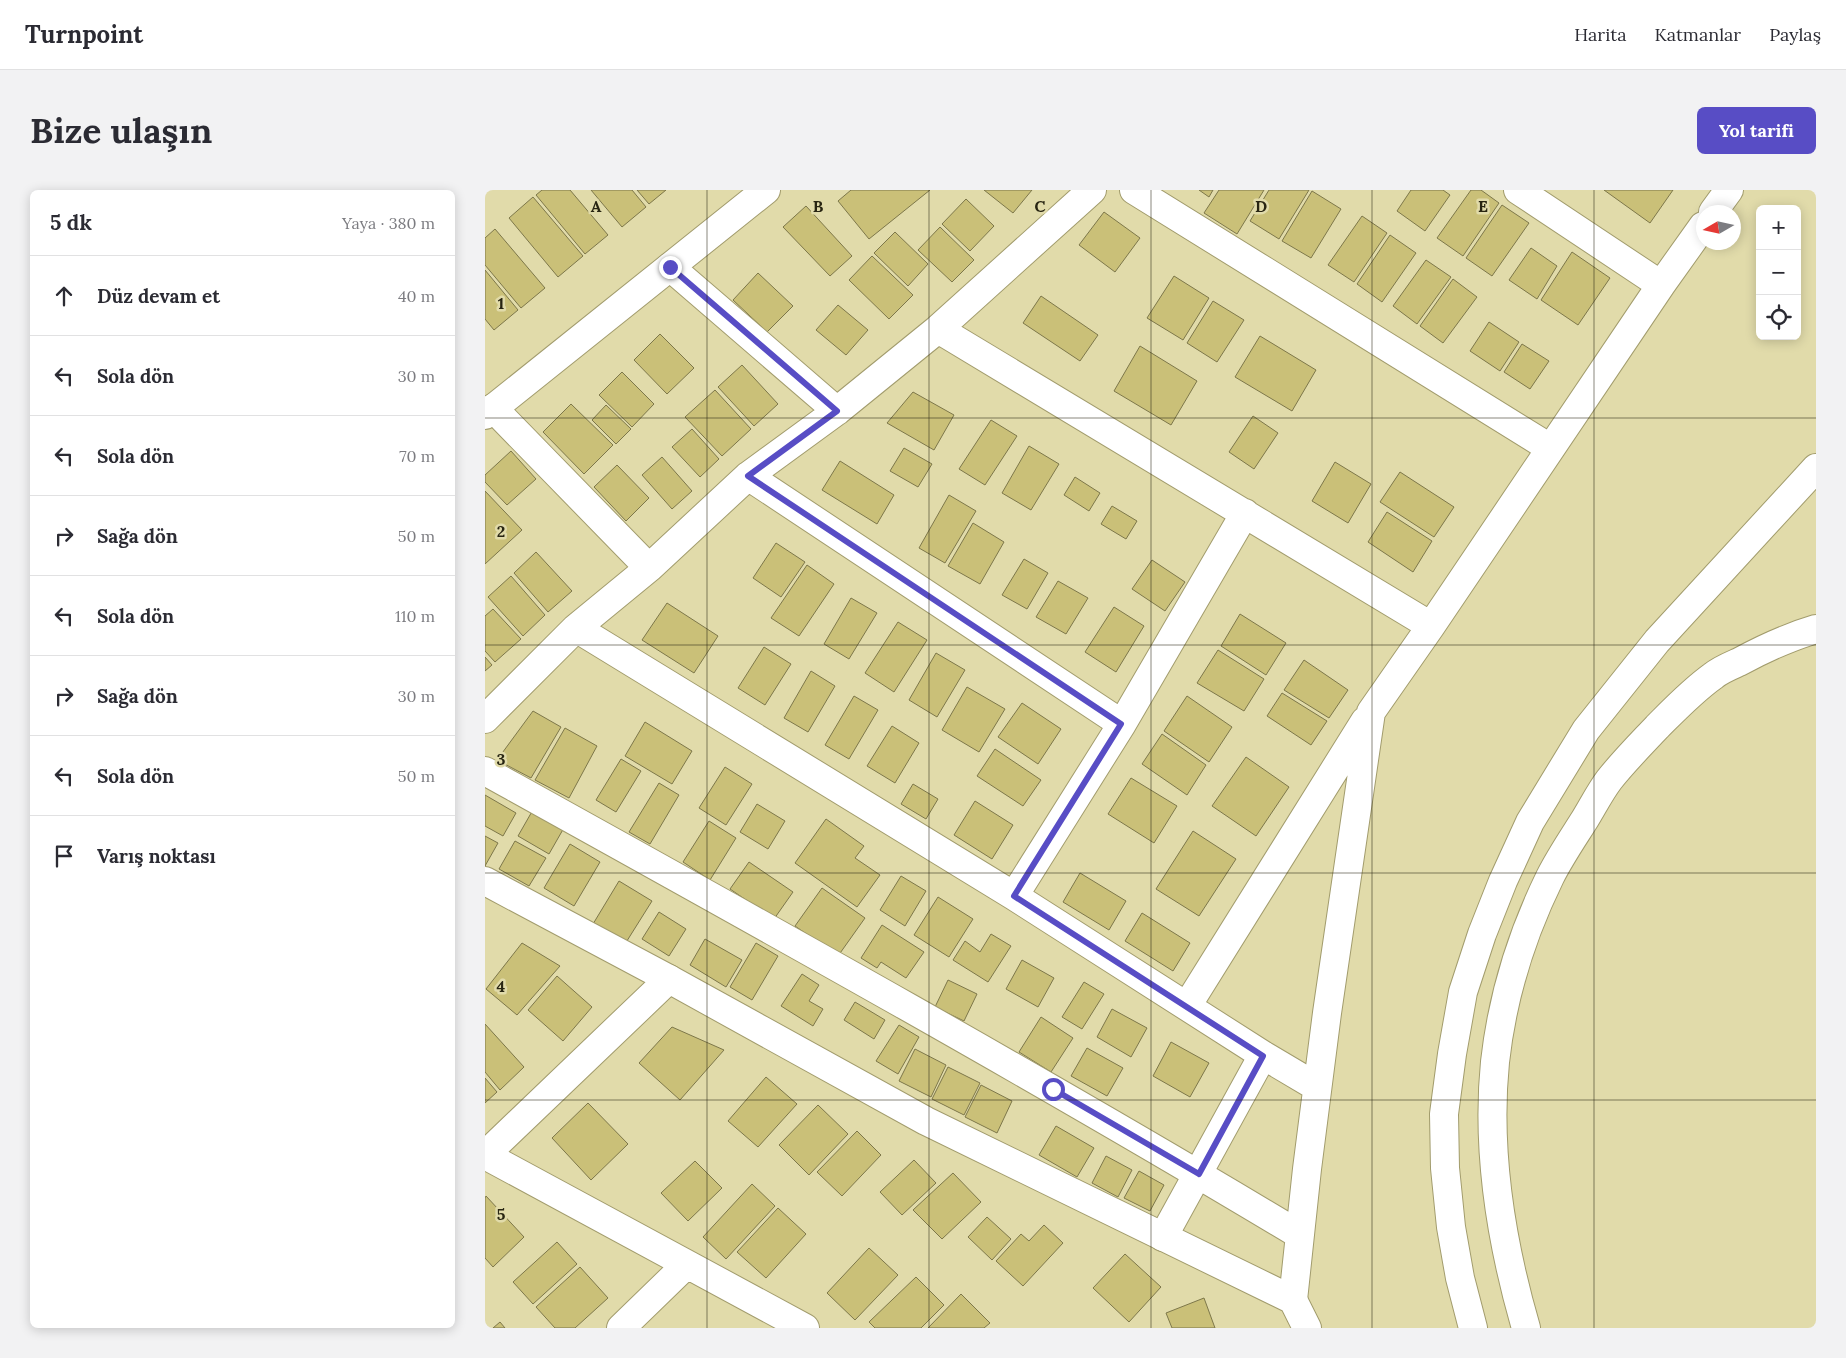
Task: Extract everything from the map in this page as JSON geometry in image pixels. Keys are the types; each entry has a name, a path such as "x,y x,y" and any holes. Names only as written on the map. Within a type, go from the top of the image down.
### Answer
{"main road":[{"path":"649,568 489,411 766,190"},
{"path":"485,719 576,628 649,568 748,476 837,411 938,329 1092,190"},
{"path":"1134,190 1550,448"},
{"path":"1518,190 1661,285"},
{"path":"1718,205 1729,190"},
{"path":"1187,1006 1371,712 1696,236"},
{"path":"670,267 837,411"},
{"path":"938,329 1431,626"},
{"path":"1473,1328 1460,1278 1451,1228 1445,1168 1445,1114 1452,1054 1463,992 1499,890 1530,822 1586,730 1657,641 1816,468"},
{"path":"748,476 1121,724"},
{"path":"1014,896 1121,724 1245,513"},
{"path":"576,628 1014,896 1263,1056 1317,1087"},
{"path":"1526,1328 1506,1253 1497,1202 1493,1106 1495,1062 1512,978 1527,933 1550,877 1609,781 1641,743 1683,700 1714,674 1763,648 1816,629"},
{"path":"1307,1328 1293,1300 1335,949 1371,712"},
{"path":"485,771 1053,1089 1300,1235"},
{"path":"485,881 669,979 927,1121 1293,1300"},
{"path":"669,979 485,1155 805,1328"},
{"path":"1163,1237 1263,1056"},
{"path":"621,1328 686,1265"}],"building":[{"path":"542,190 570,190 608,235 585,254 536,195"},
{"path":"591,190 632,190 646,207 622,227"},
{"path":"637,190 666,190 649,204"},
{"path":"851,190 930,190 869,239 838,201"},
{"path":"984,190 1032,190 1013,213"},
{"path":"1199,190 1213,190 1209,197"},
{"path":"1219,190 1264,190 1237,234 1204,213"},
{"path":"1269,190 1309,190 1279,239 1250,221"},
{"path":"1411,190 1443,190 1450,195 1425,231 1397,211"},
{"path":"1471,190 1481,190 1499,203 1463,256 1437,238"},
{"path":"1604,190 1673,190 1650,223"},
{"path":"1312,191 1341,209 1311,258 1282,241"},
{"path":"533,197 583,256 558,277 509,218"},
{"path":"966,199 994,226 970,251 942,224"},
{"path":"1502,205 1529,223 1492,276 1466,258"},
{"path":"806,206 852,256 830,276 783,227"},
{"path":"1104,212 1140,238 1115,272 1079,245"},
{"path":"1362,216 1387,233 1354,282 1328,265"},
{"path":"940,227 974,260 952,282 918,250"},
{"path":"495,229 545,288 521,308 485,265 485,238"},
{"path":"895,232 928,264 908,286 874,253"},
{"path":"1390,235 1416,253 1382,302 1357,284"},
{"path":"1531,248 1557,266 1537,299 1509,280"},
{"path":"1572,252 1610,278 1578,325 1541,300"},
{"path":"872,256 913,295 889,319 849,280"},
{"path":"1426,260 1451,277 1417,324 1393,306"},
{"path":"485,270 518,310 494,330 485,319"},
{"path":"758,273 793,306 767,332 733,300"},
{"path":"1174,276 1209,298 1183,340 1147,318"},
{"path":"1453,279 1477,297 1443,343 1420,326"},
{"path":"1041,296 1098,335 1080,361 1023,323"},
{"path":"1213,301 1244,320 1217,362 1187,343"},
{"path":"838,305 868,330 846,355 816,330"},
{"path":"1489,322 1519,342 1500,371 1470,351"},
{"path":"660,334 694,368 667,394 634,360"},
{"path":"1260,336 1316,370 1292,411 1235,377"},
{"path":"1522,344 1549,361 1530,389 1504,372"},
{"path":"1140,346 1197,381 1171,425 1114,391"},
{"path":"742,365 778,404 754,426 718,387"},
{"path":"622,372 654,404 632,427 599,395"},
{"path":"715,390 751,429 722,456 685,417"},
{"path":"913,392 954,415 934,450 887,423"},
{"path":"571,404 613,445 584,474 543,432"},
{"path":"606,405 631,429 616,444 592,420"},
{"path":"1253,416 1278,433 1254,469 1229,452"},
{"path":"991,420 1017,436 985,485 959,469"},
{"path":"692,429 719,459 700,477 672,447"},
{"path":"1029,446 1059,464 1031,510 1002,493"},
{"path":"904,448 932,464 918,487 890,471"},
{"path":"511,451 536,479 507,505 485,482 485,475"},
{"path":"662,457 692,491 672,509 642,475"},
{"path":"840,461 894,495 877,524 822,490"},
{"path":"1335,462 1371,484 1348,523 1312,501"},
{"path":"617,465 649,498 626,521 594,487"},
{"path":"1400,472 1454,507 1434,537 1380,502"},
{"path":"1075,477 1100,493 1089,511 1064,495"},
{"path":"485,491 522,530 485,564"},
{"path":"949,495 976,511 945,563 919,548"},
{"path":"1112,506 1137,521 1126,539 1101,524"},
{"path":"1387,512 1432,541 1413,572 1368,542"},
{"path":"973,523 1004,542 980,584 948,566"},
{"path":"776,543 805,562 781,597 753,578"},
{"path":"536,552 572,591 548,612 514,573"},
{"path":"1024,559 1048,573 1027,609 1002,595"},
{"path":"1152,560 1185,582 1165,611 1132,589"},
{"path":"807,565 834,584 799,636 771,618"},
{"path":"511,576 545,615 523,636 488,597"},
{"path":"1058,581 1088,598 1066,634 1036,617"},
{"path":"851,598 877,613 849,659 824,644"},
{"path":"667,603 718,636 694,673 642,640"},
{"path":"1114,607 1144,626 1116,672 1085,652"},
{"path":"493,609 521,639 495,662 485,651 485,616"},
{"path":"1240,614 1286,643 1266,675 1221,646"},
{"path":"898,622 927,640 894,692 865,673"},
{"path":"764,647 791,664 765,705 738,688"},
{"path":"1218,650 1264,679 1244,711 1197,683"},
{"path":"936,653 965,670 937,717 909,700"},
{"path":"485,657 492,665 485,671"},
{"path":"1304,660 1348,690 1329,718 1284,690"},
{"path":"811,671 835,686 808,732 784,718"},
{"path":"967,687 1005,709 979,752 942,730"},
{"path":"1282,693 1327,721 1311,745 1267,716"},
{"path":"854,696 878,710 849,759 825,745"},
{"path":"1187,696 1232,727 1209,762 1164,731"},
{"path":"1022,703 1061,729 1038,764 998,737"},
{"path":"533,711 561,727 531,778 497,760"},
{"path":"645,722 692,751 672,784 625,756"},
{"path":"892,726 919,743 895,783 867,766"},
{"path":"565,728 597,746 569,798 535,780"},
{"path":"1162,734 1206,765 1187,795 1142,764"},
{"path":"995,749 1041,780 1023,806 977,776"},
{"path":"1246,757 1289,787 1256,836 1212,806"},
{"path":"621,759 641,771 616,812 596,800"},
{"path":"725,767 752,784 726,825 699,808"},
{"path":"1131,778 1177,806 1154,843 1108,814"},
{"path":"659,783 679,795 650,844 629,832"},
{"path":"913,784 938,799 926,819 901,804"},
{"path":"485,795 516,813 503,836 485,826"},
{"path":"975,801 1013,825 992,859 954,835"},
{"path":"757,804 785,821 768,849 740,832"},
{"path":"534,808 565,826 549,854 518,836"},
{"path":"826,819 864,846 855,858 880,875 857,907 795,863"},
{"path":"709,821 736,838 710,880 683,862"},
{"path":"1193,831 1236,859 1199,916 1156,889"},
{"path":"485,836 498,843 485,866"},
{"path":"515,841 546,858 529,886 499,869"},
{"path":"570,844 600,862 574,906 544,888"},
{"path":"749,862 793,892 774,919 730,889"},
{"path":"1080,873 1126,901 1109,930 1063,902"},
{"path":"901,876 926,891 905,926 880,910"},
{"path":"619,881 652,901 625,944 593,924"},
{"path":"822,888 865,918 838,956 795,926"},
{"path":"938,897 973,919 949,957 914,935"},
{"path":"659,912 686,929 669,956 642,939"},
{"path":"1142,913 1190,943 1173,971 1125,941"},
{"path":"882,925 924,952 906,978 881,962 877,968 861,958"},
{"path":"991,934 1011,946 988,982 953,960 965,941 980,952"},
{"path":"705,939 742,960 726,987 690,965"},
{"path":"522,943 560,966 517,1015 486,989"},
{"path":"756,943 778,956 752,1000 730,987"},
{"path":"1022,960 1054,978 1038,1007 1006,989"},
{"path":"802,974 819,985 809,1001 823,1009 813,1026 781,1006"},
{"path":"557,976 592,1007 563,1041 528,1010"},
{"path":"948,980 977,994 964,1021 935,1007"},
{"path":"1084,982 1104,994 1082,1029 1062,1017"},
{"path":"855,1002 885,1020 874,1039 844,1020"},
{"path":"1112,1009 1147,1028 1131,1057 1097,1037"},
{"path":"1041,1017 1073,1038 1051,1072 1019,1052"},
{"path":"485,1024 524,1067 500,1090 485,1072"},
{"path":"899,1025 919,1037 898,1074 876,1061"},
{"path":"672,1027 724,1050 680,1100 639,1063"},
{"path":"1171,1042 1209,1063 1190,1097 1153,1076"},
{"path":"1087,1048 1123,1068 1107,1096 1071,1076"},
{"path":"915,1049 946,1065 931,1097 899,1081"},
{"path":"948,1067 980,1083 964,1115 932,1099"},
{"path":"766,1077 797,1104 758,1147 728,1121"},
{"path":"485,1078 497,1092 485,1103"},
{"path":"981,1085 1012,1101 997,1133 965,1117"},
{"path":"588,1103 628,1144 591,1180 552,1138"},
{"path":"818,1105 848,1134 809,1175 779,1145"},
{"path":"1056,1126 1094,1148 1077,1177 1039,1155"},
{"path":"857,1131 881,1155 842,1196 817,1172"},
{"path":"1106,1156 1132,1170 1118,1197 1092,1183"},
{"path":"914,1160 936,1183 902,1215 880,1192"},
{"path":"695,1161 722,1188 688,1221 661,1193"},
{"path":"1139,1171 1164,1185 1150,1211 1124,1198"},
{"path":"953,1173 981,1202 942,1239 913,1210"},
{"path":"752,1184 775,1206 726,1259 703,1237"},
{"path":"486,1196 524,1237 493,1267 485,1258"},
{"path":"778,1208 806,1234 766,1278 737,1252"},
{"path":"987,1217 1011,1239 992,1260 968,1237"},
{"path":"1044,1225 1063,1243 1023,1286 996,1261 1021,1234 1029,1241"},
{"path":"557,1242 577,1264 533,1304 513,1282"},
{"path":"869,1248 898,1275 855,1320 827,1293"},
{"path":"1125,1254 1161,1287 1129,1322 1093,1288"},
{"path":"580,1267 608,1298 575,1328 555,1328 536,1307"},
{"path":"916,1277 944,1305 921,1328 875,1328 869,1322"},
{"path":"961,1294 990,1323 984,1328 928,1328"},
{"path":"1204,1298 1215,1328 1172,1328 1166,1313"},
{"path":"500,1322 505,1328 493,1328"}],"route":[{"path":"670,267 837,411 748,476 1121,724 1014,896 1263,1056 1199,1174 1053,1089"}]}
